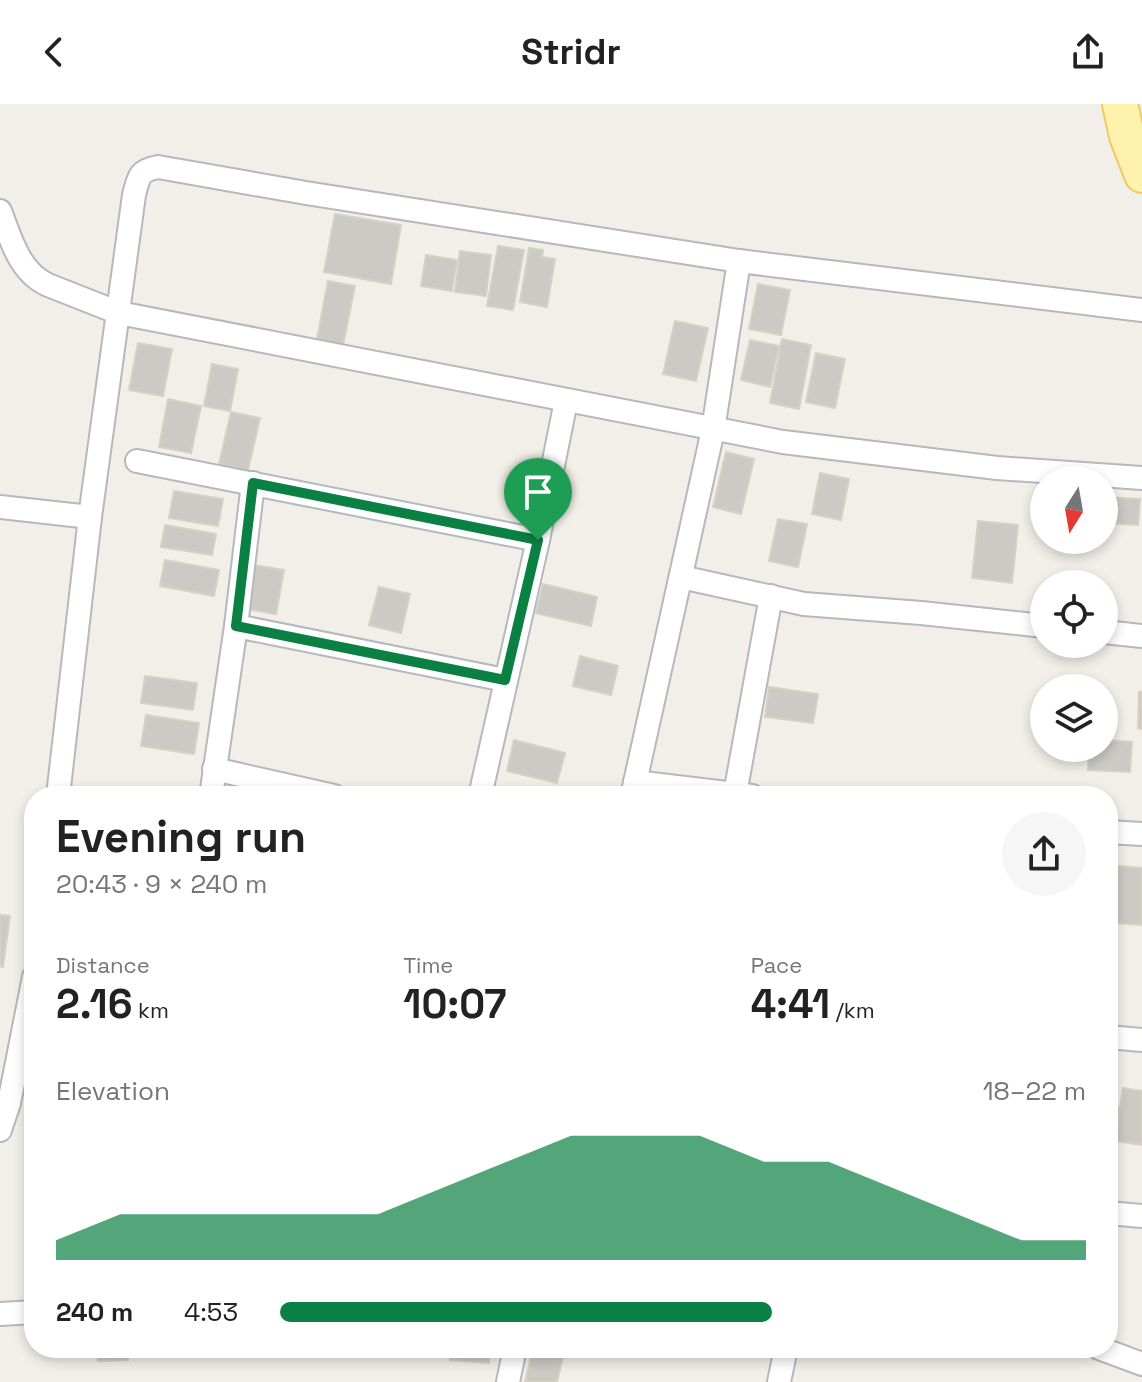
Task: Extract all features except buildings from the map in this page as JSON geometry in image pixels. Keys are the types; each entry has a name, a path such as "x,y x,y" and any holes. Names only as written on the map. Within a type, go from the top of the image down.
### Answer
{"main road":[{"path":"1120,104 1127,136 1142,175"}],"street":[{"path":"59,786 90,517 134,195 139,176 146,170 158,167 739,261 1142,310"},
{"path":"0,211 21,263 30,274 48,285 119,313 783,442 997,468 1142,478"},
{"path":"635,786 713,430 739,261"},
{"path":"482,786 566,401"},
{"path":"137,461 538,540"},
{"path":"212,786 253,483"},
{"path":"0,507 90,517"},
{"path":"681,577 804,604 1030,625"},
{"path":"744,786 771,596"},
{"path":"236,626 505,680"},
{"path":"1118,633 1142,636"},
{"path":"214,769 290,786"},
{"path":"1118,833 1142,834"},
{"path":"0,1130 9,1103 24,1027"},
{"path":"1118,1038 1142,1040"},
{"path":"1118,1214 1142,1216"},
{"path":"0,1314 24,1313"},
{"path":"1118,1355 1142,1364"},
{"path":"508,1382 513,1358"},
{"path":"779,1382 784,1358"}],"route":[{"path":"253,483 538,540 505,680 236,626 253,483"}]}
